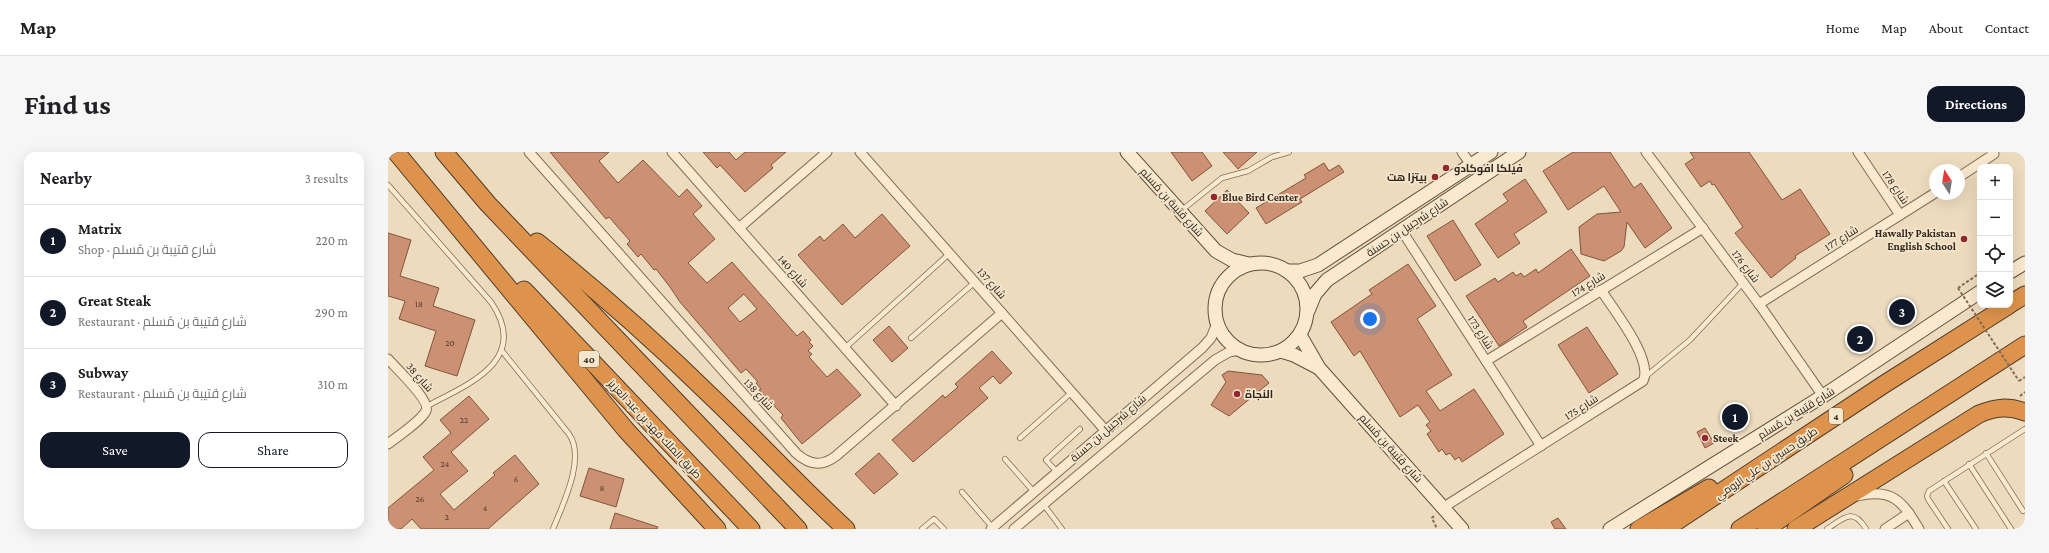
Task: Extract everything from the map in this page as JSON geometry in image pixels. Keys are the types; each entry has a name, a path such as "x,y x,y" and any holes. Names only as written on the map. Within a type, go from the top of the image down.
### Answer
{"highway":[{"name":"40","path":"396,152 428,189"},
{"path":"444,152 488,204 798,529"},
{"path":"428,189 626,430 717,529"},
{"name":"طريق الملك فهد بن عبد العزيز","path":"428,189 751,529"},
{"path":"488,204 588,284 714,399 805,492 846,529"},
{"name":"طريق حسين بن علي الرومي","path":"2013,302 2025,295"},
{"name":"طريق حسين بن علي الرومي","path":"1665,529 1883,385 2004,308"},
{"path":"1740,529 2025,345"},
{"path":"1639,529 1883,385"},
{"path":"1796,529 1979,414 1994,408 2010,407 2025,412"},
{"path":"1766,529 1870,456 1914,418"}],"street":[{"name":"شارع 138","path":"529,152 802,458 814,464 831,460 896,406 1002,313"},
{"name":"شارع 140","path":"672,152 896,406"},
{"path":"739,228 826,152"},
{"name":"شارع 137","path":"860,152 1105,430"},
{"path":"1462,152 1471,165"},
{"name":"شارع شرحبيل بن حسنة","path":"1288,270 1300,271 1318,265 1491,152"},
{"name":"شارع شرحبيل بن حسنة","path":"1308,312 1315,294 1323,284 1519,152"},
{"name":"شارع 176","path":"1646,152 1744,283 1823,396"},
{"name":"شارع 178","path":"1858,152 1900,215"},
{"path":"1965,173 1995,153"},
{"name":"شارع قتيبة بن مُسلم","path":"1131,155 1216,251 1232,260 1249,264"},
{"name":"شارع 177","path":"1759,304 1929,197"},
{"name":"شارع 174","path":"1486,361 1703,228"},
{"name":"شارع 173","path":"1402,231 1541,446"},
{"name":"شارع قتيبة بن مُسلم","path":"1216,251 1226,279"},
{"path":"2013,270 2025,263"},
{"path":"1249,264 1273,264 1288,270 1303,289 1308,304 1308,312 1300,335 1281,351 1265,355 1252,354 1240,350 1225,338 1218,323 1215,310 1216,299 1226,279 1234,271 1249,264"},
{"path":"1601,290 1637,348 1645,365 1645,377"},
{"name":"شارع قتيبة بن مُسلم","path":"1610,529 1823,396 1977,294"},
{"name":"شارع شرحبيل بن حسنة","path":"992,528 1202,348 1211,338 1218,323"},
{"name":"شارع قتيبة بن مُسلم","path":"1300,335 1319,368 1462,529"},
{"name":"شارع شرحبيل بن حسنة","path":"1014,529 1215,360 1229,352 1240,350"},
{"name":"شارع قتيبة بن مُسلم","path":"1281,351 1307,361 1319,368"},
{"name":"شارع 38","path":"388,359 421,396 427,406 421,417 388,444"},
{"name":"شارع 175","path":"1444,507 1639,385 1645,377"},
{"path":"1843,500 1868,494 1887,494 1899,500 1919,529"},
{"path":"1885,529 1909,513"}],"lane":[{"path":"1180,212 1222,178 1248,171 1272,157 1289,152"},
{"path":"388,185 498,313 505,334 502,351 492,366 484,374 470,384 427,406"},
{"path":"845,348 950,253"},
{"path":"911,338 975,282"},
{"path":"1645,377 1690,340 1744,283"},
{"path":"502,351 569,434 575,445 576,456 570,481 553,529"},
{"path":"1020,438 1072,392"},
{"path":"1057,472 1046,460 1080,429"},
{"path":"1948,529 1927,496 1932,489 2025,429"},
{"path":"1986,453 2023,511"},
{"path":"1005,459 1034,492"},
{"path":"1969,464 2011,529"},
{"path":"1944,481 1976,529"},
{"path":"962,492 992,528"},
{"path":"1044,505 1062,529"},
{"path":"1827,529 1847,517 1853,516 1861,520 1866,529"},
{"path":"922,529 934,519 944,529"}],"path":[{"path":"1977,275 1958,288 2019,381 2025,377"}],"building":[{"path":"550,152 609,152 599,161 618,183 643,160 679,197 687,189 702,206 693,214 715,239 688,263 707,283 732,262 797,336 803,331 811,340 809,342 813,346 808,351 812,354 809,357 827,377 837,369 861,395 802,444 781,418 783,415 759,390 761,389 756,383 758,382 746,369 741,373 680,302 656,269 654,270 641,254 638,257 627,244 630,241 609,217 606,219","holes":["744,294 757,309 740,322 728,308"]},
{"path":"703,152 729,152 736,160 745,152 786,152 771,165 773,168 745,192 720,165 717,168"},
{"path":"1171,152 1202,152 1212,166 1192,181"},
{"path":"1223,152 1257,152 1238,169"},
{"path":"1573,152 1610,152 1634,188 1641,183 1672,228 1645,248 1627,222 1624,247 1621,251 1604,261 1581,254 1579,227 1597,214 1621,212 1604,186 1568,210 1543,171"},
{"path":"1690,152 1749,152 1782,200 1800,189 1830,234 1795,256 1796,258 1771,278 1735,233 1743,227 1714,184 1712,185 1710,181 1701,187 1685,164 1694,158"},
{"path":"1324,163 1329,171 1339,165 1344,172 1300,199 1302,202 1266,224 1256,208 1306,178 1304,175"},
{"path":"1525,179 1547,212 1514,234 1520,243 1498,258 1475,224 1508,201 1503,194"},
{"path":"1227,190 1249,213 1227,234 1205,211"},
{"path":"882,214 910,246 842,305 798,255 820,236 824,241 843,224 855,238"},
{"path":"1453,220 1481,265 1455,281 1427,236"},
{"path":"388,233 411,240 400,276 439,288 433,306 475,320 457,376 425,366 436,331 399,319 405,301 388,296"},
{"path":"1571,249 1590,276 1523,321 1527,327 1499,346 1466,296 1495,278 1498,282 1513,272 1516,276 1521,273 1524,277 1536,269 1538,273"},
{"path":"1408,264 1436,306 1417,319 1452,375 1426,391 1440,411 1474,389 1504,434 1462,462 1459,457 1455,460 1450,453 1446,455 1442,449 1439,452 1427,434 1431,431 1426,425 1430,422 1418,405 1400,417 1360,351 1354,356 1331,322 1372,294 1369,290"},
{"path":"889,326 908,348 892,362 873,340"},
{"path":"1587,327 1618,374 1589,393 1558,345"},
{"path":"992,351 1012,373 1000,384 993,376 979,388 988,398 913,462 892,440 943,395 945,398 958,387 955,384"},
{"name":"النجاة","path":"1228,371 1262,375 1269,383 1229,416 1211,405 1226,382 1222,375"},
{"path":"469,396 489,419 451,452 468,471 440,494 454,510 495,475 493,473 515,455 539,484 488,529 421,529 412,519 401,529 388,529 388,508 434,470 423,457 451,433 440,420"},
{"name":"Steek","path":"1705,428 1714,443 1705,448 1697,432"},
{"path":"879,453 898,474 874,494 855,474"},
{"path":"589,468 624,479 616,507 580,496"},
{"path":"615,513 658,527 657,529 610,529"},
{"path":"1558,518 1566,529 1555,529 1551,522"}],"place":[{"name":"فيلكا افوكادو","path":"1446,168"},
{"name":"بيتزا هت","path":"1435,177"},
{"name":"Blue Bird Center","path":"1214,197"},
{"name":"Hawally Pakistan English School","path":"1964,239"},
{"name":"Subway","path":"1902,312"},
{"name":"Great Steak","path":"1860,339"},
{"name":"النجاة","path":"1237,394"},
{"name":"Matrix","path":"1735,417"},
{"name":"Steek","path":"1705,438"}]}
